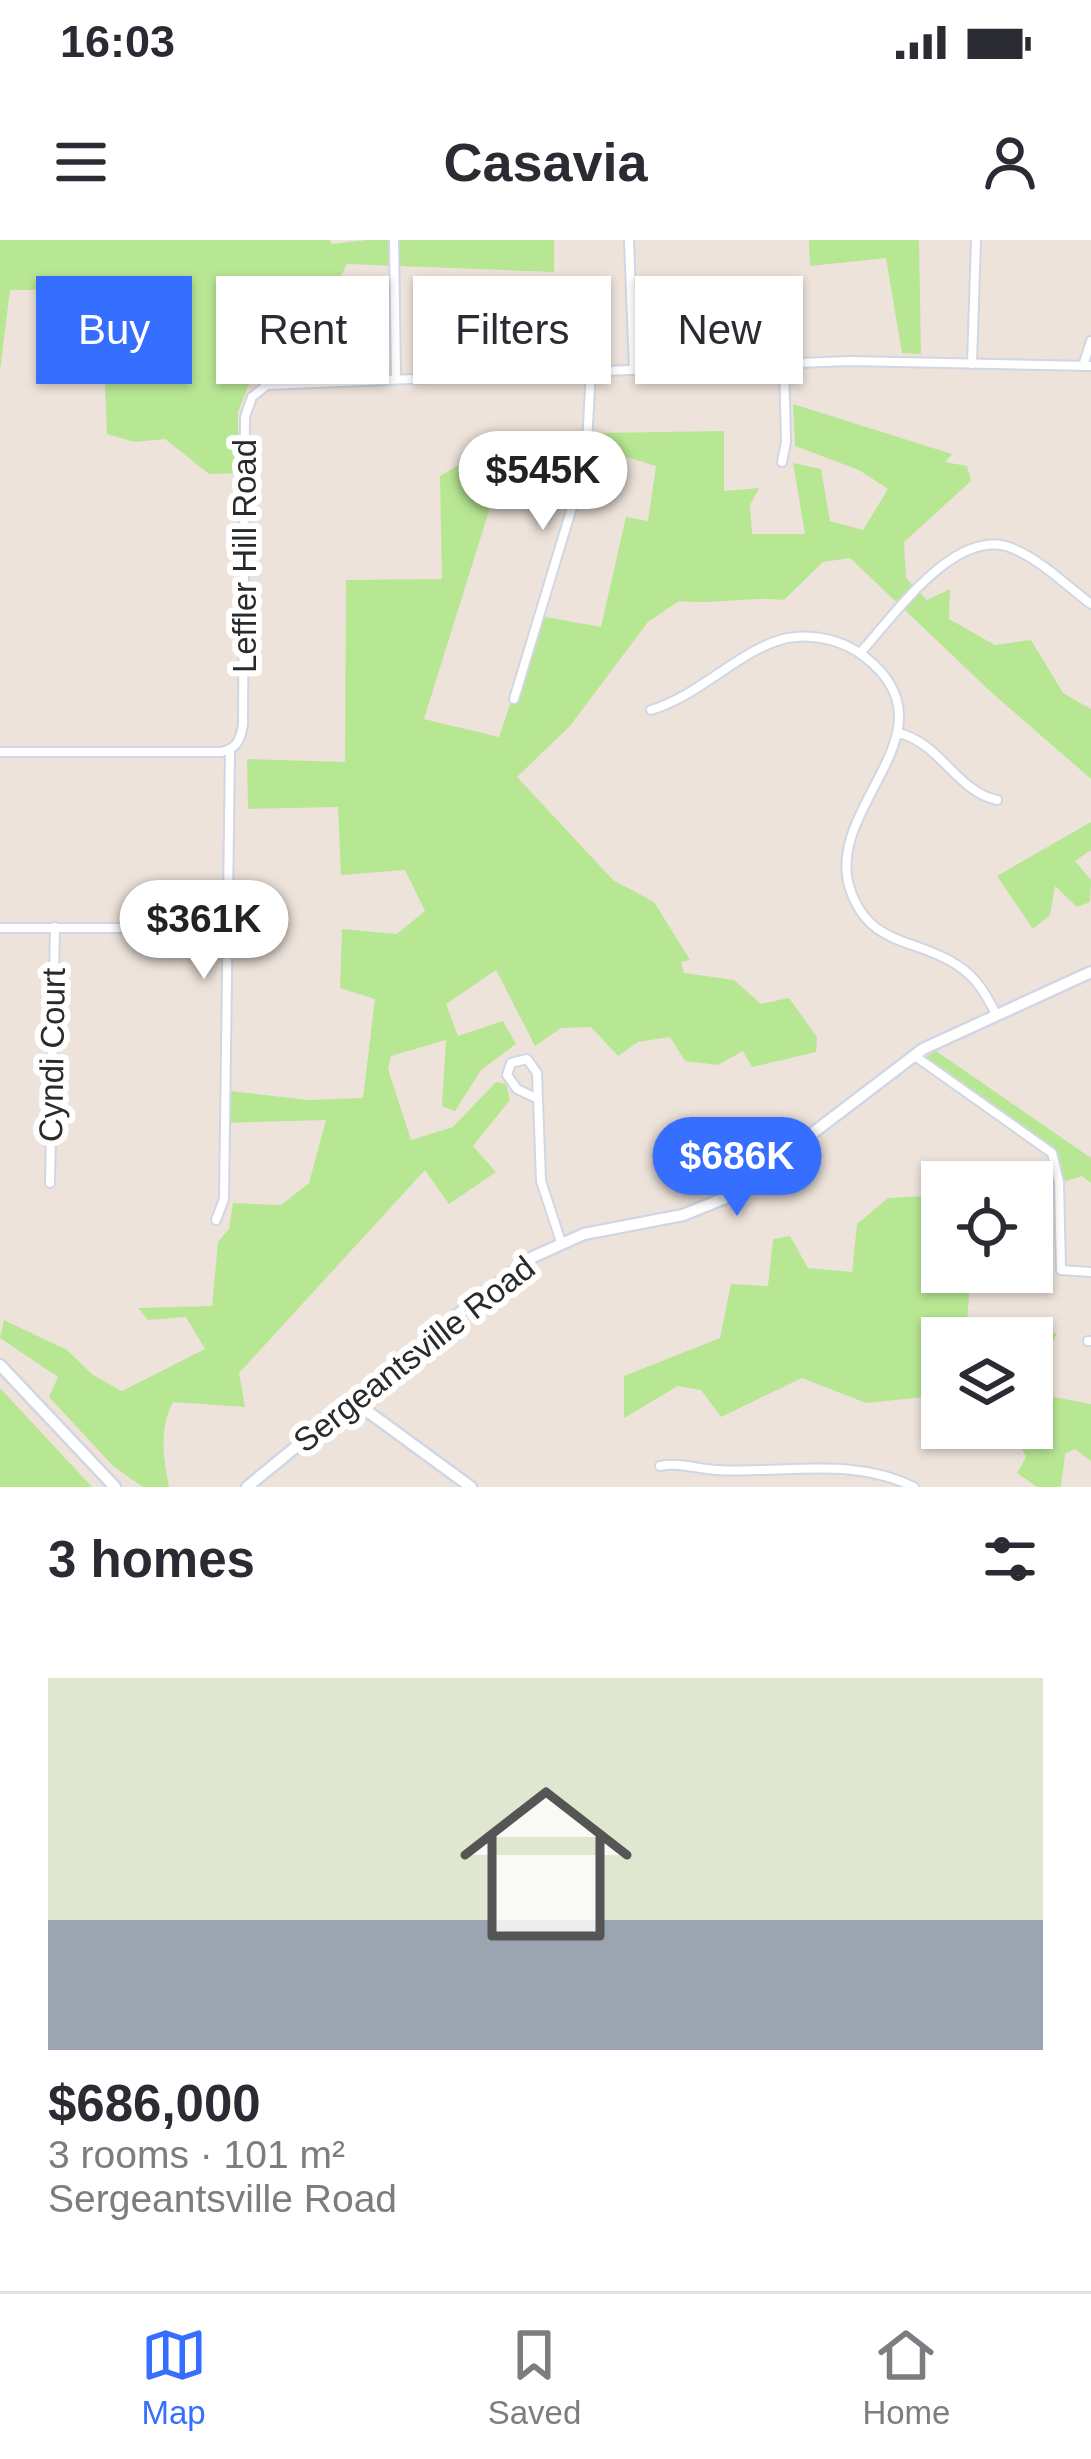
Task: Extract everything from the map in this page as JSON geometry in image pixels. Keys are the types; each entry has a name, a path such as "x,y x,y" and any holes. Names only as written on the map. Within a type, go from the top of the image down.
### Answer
{"main road":[{"name":"Sergeantsville Road","path":"247,1487 502,1279 562,1242 600,1230 682,1216 730,1196 914,1054 1091,972"},
{"path":"0,1365 115,1487"},
{"path":"352,1400 471,1487"}],"street":[{"path":"394,240 397,379"},
{"path":"629,240 634,369"},
{"path":"972,365 976,240"},
{"path":"1087,366 1091,340"},
{"name":"Leffler Hill Road","path":"803,363 1087,366"},
{"name":"Leffler Hill Road","path":"611,370 634,369"},
{"name":"Leffler Hill Road","path":"230,750 239,742 243,724 248,406 258,389 278,382 413,378"},
{"path":"514,699 586,461 589,384"},
{"path":"782,462 785,384"},
{"path":"860,653 951,556 974,546 995,544 1016,550 1091,604"},
{"path":"651,710 678,702 768,644 789,638 830,639 860,653 879,669 896,703 898,733 886,769 849,835 848,884 857,905 880,931 961,967 979,983 996,1014"},
{"path":"898,733 924,743 982,796 997,800"},
{"path":"0,752 230,750 224,1199 216,1220"},
{"name":"Cyndi Court","path":"50,1183 55,927"},
{"path":"0,928 226,928"},
{"path":"914,1054 1048,1148 1059,1182 1061,1270 1091,1273"},
{"path":"538,1100 510,1084 508,1069 515,1060 526,1059 535,1066 538,1100 541,1181 562,1242"},
{"path":"660,1466 848,1468 914,1487"}],"green space":[{"path":"0,240 330,240 332,244 554,240 554,272 347,264 341,276 216,276 216,384 249,384 238,412 238,473 209,474 165,439 134,442 107,434 105,384 192,384 192,276 36,276 36,290 10,290 0,371"},
{"path":"809,240 919,240 921,354 902,353 886,258 810,266"},
{"path":"793,404 952,454 945,462 967,466 971,481 904,542 906,578 927,600 950,589 949,619 995,645 1031,640 1063,693 1091,709 1091,779 850,558 823,562 784,600 679,601 648,622 570,726 517,777 613,880 654,902 690,960 681,962 684,973 734,980 761,1004 789,998 817,1037 816,1052 752,1067 743,1051 718,1065 685,1061 670,1037 638,1042 618,1056 591,1027 561,1028 535,1046 496,970 446,1004 458,1036 503,1021 516,1044 481,1070 455,1111 442,1106 446,1040 391,1056 388,1069 411,1140 453,1127 496,1082 506,1084 510,1100 473,1146 496,1172 449,1204 425,1170 239,1373 245,1407 173,1402 163,1444 169,1487 143,1487 114,1467 49,1397 58,1377 0,1338 4,1320 67,1350 93,1375 122,1391 205,1349 186,1317 148,1320 138,1308 212,1306 218,1242 229,1229 233,1203 281,1205 309,1183 326,1120 221,1123 222,1090 309,1100 363,1098 375,999 340,988 342,929 397,934 425,911 405,870 341,875 338,807 248,809 247,759 345,762 346,580 442,579 440,476 513,434 424,719 499,737 540,616 601,627 626,517 648,521 656,466 597,448 597,433 724,431 724,491 759,488 750,505 752,534 805,534 793,463 821,469 830,521 863,530 888,489 859,470 795,446"},
{"path":"1091,822 1091,850 1075,861 1091,880 1090,902 1077,907 1055,886 1050,915 1033,929 997,876"},
{"path":"936,1051 1091,1158 1091,1183 1082,1176 1063,1182 1061,1163 1051,1145 926,1057"},
{"path":"921,1196 921,1293 969,1293 968,1317 921,1317 921,1397 866,1403 802,1378 721,1417 701,1390 678,1386 624,1418 624,1376 720,1338 731,1284 768,1286 773,1239 790,1236 808,1268 852,1272 857,1224 888,1198"},
{"path":"0,1388 92,1487 0,1487"},
{"path":"1053,1397 1091,1404 1091,1461 1075,1449 1065,1454 1061,1487 1037,1487 1017,1473 1026,1457 1022,1449 1053,1449"}]}
